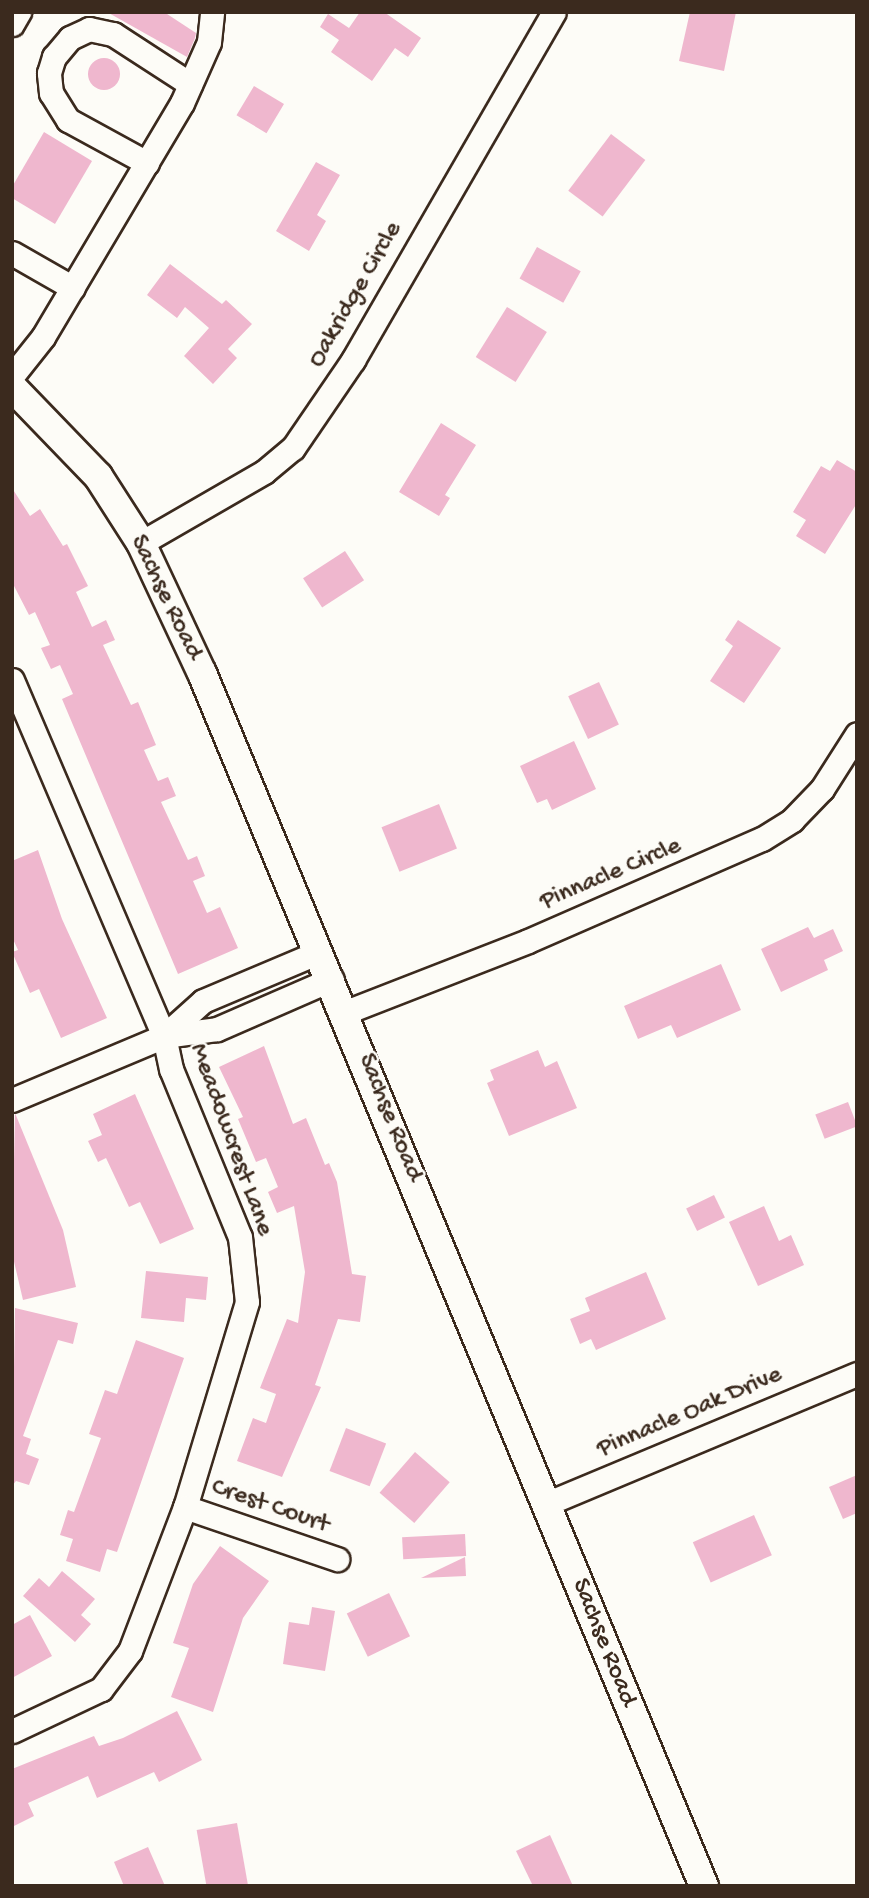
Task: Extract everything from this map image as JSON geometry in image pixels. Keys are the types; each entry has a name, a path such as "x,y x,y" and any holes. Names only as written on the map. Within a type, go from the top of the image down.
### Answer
{"main road":[{"name":"Sachse Road","path":"12,387 97,477 141,543 202,673 346,1012 704,1886"}],"street":[{"path":"12,24 19,12"},
{"name":"Oakridge Circle","path":"141,543 264,472 293,448 353,360 553,13"},
{"path":"12,376 73,288 147,163 190,84 209,42 212,14"},
{"path":"147,163 68,120 51,93 49,73 54,57 70,38 89,29 113,34 190,84"},
{"path":"12,253 73,288"},
{"name":"Meadowcrest Lane","path":"12,680 164,1036 171,1069 240,1237 247,1302 185,1507 130,1651 114,1674 79,1703 12,1731"},
{"name":"Pinnacle Circle","path":"346,1012 528,941 762,839 792,820 822,789 857,734"},
{"path":"164,1036 203,1001 319,952"},
{"path":"12,1100 164,1036 217,1028 332,979"},
{"name":"Pinnacle Oak Drive","path":"546,1504 857,1374"},
{"name":"Crest Court","path":"185,1507 337,1559"}],"building":[{"path":"107,12 164,12 196,33 187,57"},
{"path":"360,12 384,12 421,38 408,57 395,48 372,81 331,52 339,40 320,27 328,14 349,28"},
{"path":"690,12 736,12 724,71 679,61"},
{"path":"104,58 115,63 120,74 115,85 104,90 93,85 88,74 93,63"},
{"path":"254,86 284,104 266,133 236,115"},
{"path":"44,132 92,161 55,224 12,198 12,187"},
{"path":"611,134 645,160 603,217 568,191"},
{"path":"316,162 340,175 317,215 326,221 309,251 276,231"},
{"path":"537,247 581,271 563,303 520,278"},
{"path":"170,264 222,304 226,300 252,324 228,349 237,358 213,384 184,356 209,328 185,307 177,318 147,295"},
{"path":"507,307 547,332 516,382 476,357"},
{"path":"441,423 476,445 445,495 450,498 439,516 399,492"},
{"path":"837,460 857,472 857,503 825,554 796,536 806,520 793,512 821,466 830,471"},
{"path":"12,488 30,516 40,509 63,546 67,544 88,586 76,592 92,627 106,620 115,640 103,645 131,705 138,702 156,745 144,750 158,781 168,777 176,796 161,802 188,860 197,856 205,876 193,881 207,913 220,907 238,948 178,974 62,699 73,694 60,665 51,669 41,648 50,645 35,612 29,615 12,582"},
{"path":"345,551 364,580 322,608 303,578"},
{"path":"738,620 781,648 744,703 710,681 733,646 725,640"},
{"path":"599,682 619,725 588,739 568,696"},
{"path":"574,741 596,789 552,810 547,799 537,803 520,766"},
{"path":"439,804 457,849 399,872 382,827"},
{"path":"38,850 62,919 107,1018 61,1038 39,989 30,993 12,952 18,950 12,937 12,861"},
{"path":"808,927 814,938 833,929 843,951 824,960 828,970 781,992 761,949"},
{"path":"721,964 741,1010 677,1038 671,1025 638,1039 624,1006"},
{"path":"264,1046 293,1124 306,1118 325,1165 329,1163 337,1182 352,1274 366,1276 360,1322 338,1319 315,1385 321,1387 282,1477 237,1461 253,1418 266,1423 276,1394 260,1388 287,1319 298,1323 305,1272 294,1206 277,1213 268,1192 278,1187 266,1158 256,1162 238,1119 243,1117 219,1067"},
{"path":"538,1050 545,1067 557,1061 577,1108 509,1136 487,1083 494,1080 490,1070"},
{"path":"135,1094 194,1229 160,1244 140,1202 129,1207 106,1158 98,1162 88,1141 102,1135 93,1114"},
{"path":"848,1102 857,1126 825,1139 815,1115"},
{"path":"15,1113 63,1230 76,1287 23,1300 12,1253"},
{"path":"714,1195 725,1217 697,1231 686,1209"},
{"path":"764,1206 779,1241 791,1235 804,1265 758,1286 729,1222"},
{"path":"146,1271 208,1277 206,1300 186,1298 184,1322 141,1318"},
{"path":"646,1272 666,1319 596,1350 591,1339 580,1344 570,1319 590,1311 585,1298"},
{"path":"15,1308 78,1323 73,1344 58,1340 23,1436 31,1439 26,1454 39,1459 29,1485 16,1481 12,1486"},
{"path":"136,1340 184,1358 117,1552 107,1549 100,1572 66,1561 73,1539 60,1535 68,1510 74,1512 101,1438 89,1434 105,1390 117,1394"},
{"path":"346,1428 386,1443 370,1486 330,1471"},
{"path":"415,1452 450,1482 414,1523 380,1493"},
{"path":"857,1475 857,1513 843,1519 829,1487"},
{"path":"754,1515 772,1555 711,1582 693,1542"},
{"path":"465,1534 466,1556 403,1559 402,1537"},
{"path":"220,1546 269,1581 243,1618 213,1712 171,1697 189,1648 173,1643 193,1584"},
{"path":"465,1557 466,1576 421,1578"},
{"path":"62,1571 95,1599 81,1615 91,1624 75,1642 23,1596 39,1578 49,1587"},
{"path":"389,1593 410,1636 368,1657 347,1614"},
{"path":"312,1607 335,1611 325,1671 283,1664 289,1622 309,1625"},
{"path":"30,1615 52,1656 12,1678 12,1625"},
{"path":"177,1711 202,1760 159,1782 154,1772 97,1798 88,1776 28,1803 34,1816 12,1827 12,1769 94,1736 99,1746 123,1738"},
{"path":"237,1823 248,1884 206,1886 197,1830"},
{"path":"550,1835 573,1886 533,1886 516,1851"},
{"path":"148,1847 165,1886 124,1886 114,1862"}]}
